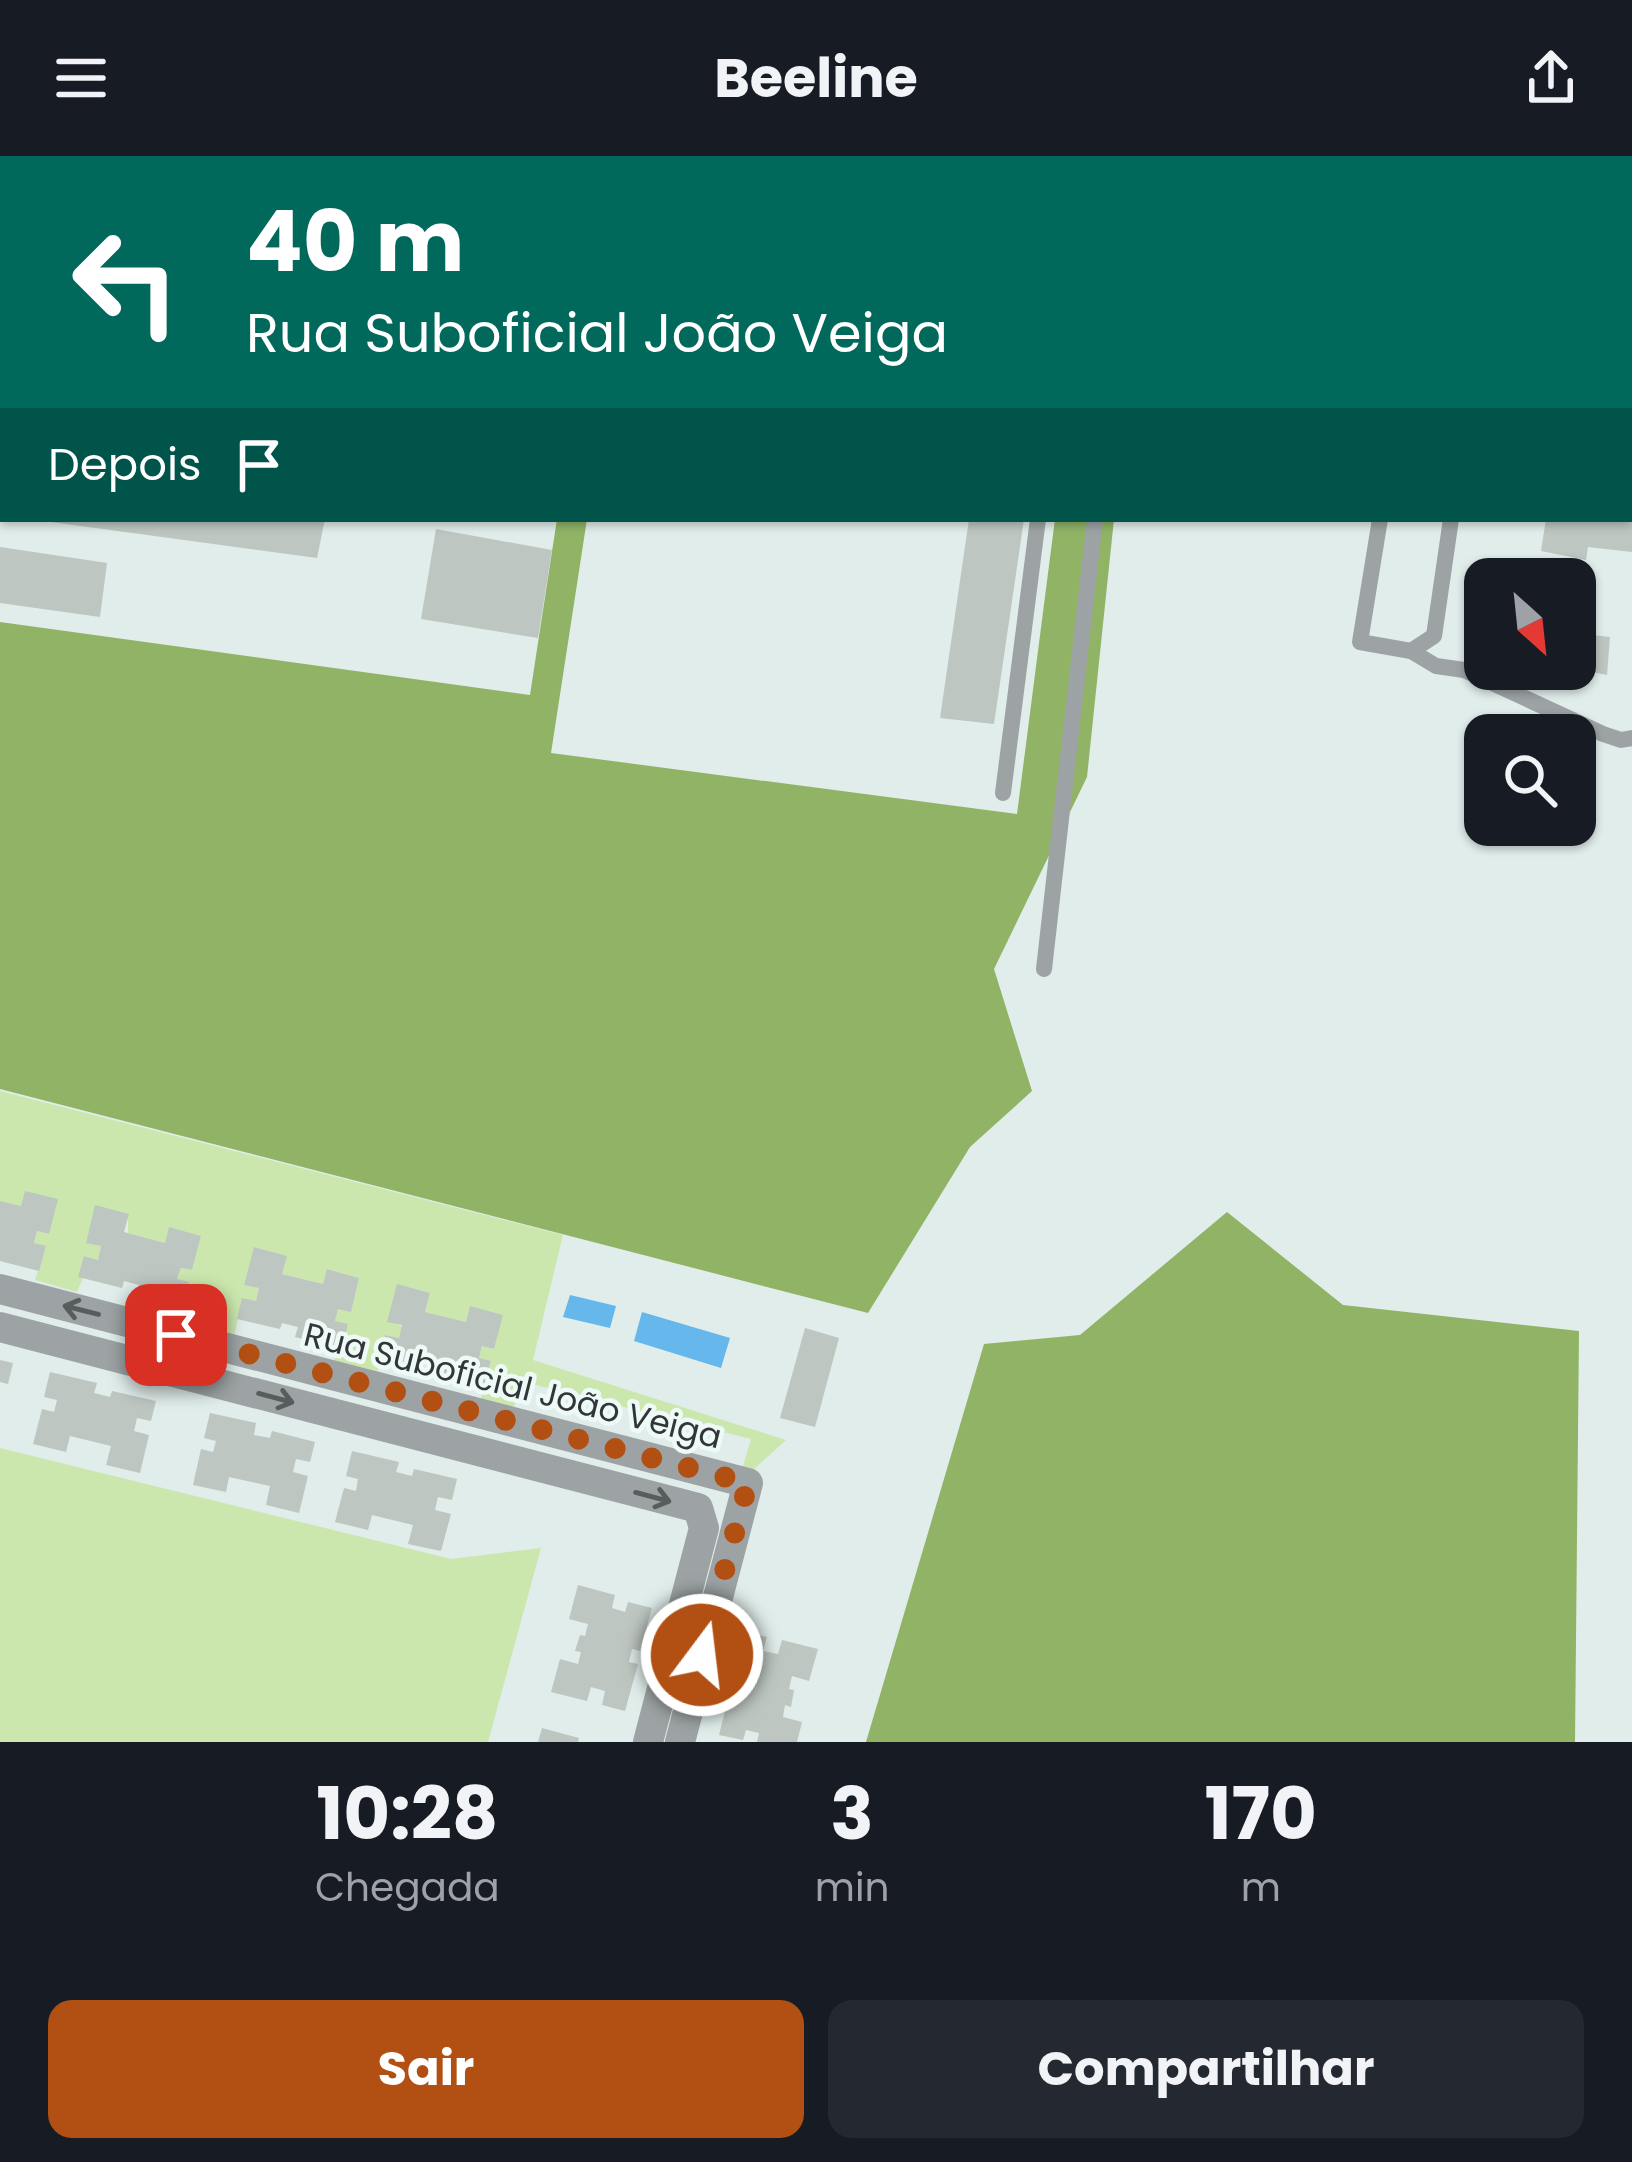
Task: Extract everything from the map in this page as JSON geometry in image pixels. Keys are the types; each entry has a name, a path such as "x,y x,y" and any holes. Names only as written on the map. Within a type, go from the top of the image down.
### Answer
{"street":[{"name":"Rua Suboficial João Veiga","path":"0,1289 748,1483 680,1742"},
{"path":"0,1327 698,1508 704,1528 648,1742"}],"lane":[{"path":"1003,793 1039,522"},
{"path":"1044,969 1095,522"},
{"path":"1380,522 1360,642 1411,651 1436,666 1464,670 1585,727 1622,740 1632,738"},
{"path":"1411,651 1434,636 1450,522"}],"green space":[{"path":"557,522 587,522 551,753 1017,814 1055,522 1114,522 1087,777 994,969 1032,1091 970,1147 868,1313 0,1089 0,622 530,695"},
{"path":"0,1091 563,1235 533,1360 786,1440 751,1472 742,1470 751,1439 520,1381 513,1412 479,1405 491,1362 479,1358 482,1346 494,1349 502,1315 471,1307 466,1322 425,1312 430,1293 398,1285 388,1321 402,1326 399,1338 385,1335 377,1371 333,1361 342,1349 348,1325 335,1321 338,1309 351,1311 359,1278 328,1269 323,1284 282,1274 286,1256 255,1247 244,1284 259,1288 256,1301 242,1299 234,1337 176,1323 189,1283 177,1279 181,1268 192,1270 201,1236 169,1228 165,1243 128,1233 128,1214 96,1206 86,1242 101,1246 98,1260 85,1256 77,1292 35,1280 46,1247 34,1243 37,1231 49,1234 21,1206 0,1201"},
{"path":"1227,1212 1343,1305 1579,1331 1575,1742 866,1742 984,1344 1080,1335"},
{"path":"0,1448 451,1559 541,1548 488,1742 0,1742"}],"water":[{"path":"570,1295 616,1306 610,1328 563,1317"},
{"path":"642,1312 730,1338 721,1368 634,1341"}],"building":[{"path":"51,522 324,522 317,558"},
{"path":"969,522 1024,522 994,724 940,718"},
{"path":"1546,522 1632,522 1632,552 1588,547 1586,558 1541,551"},
{"path":"436,529 552,550 538,638 421,619"},
{"path":"0,547 107,563 100,617 0,603"},
{"path":"1596,635 1610,637 1607,675 1596,673"},
{"path":"25,1191 58,1199 49,1234 37,1231 34,1243 46,1246 39,1271 0,1261 0,1201 21,1206"},
{"path":"95,1205 129,1214 124,1232 165,1243 169,1227 201,1236 192,1270 181,1268 177,1279 189,1282 183,1307 137,1296 139,1285 124,1281 122,1288 78,1277 84,1256 98,1260 101,1246 86,1243"},
{"path":"254,1247 287,1256 282,1274 323,1284 327,1269 359,1278 351,1312 338,1309 335,1321 348,1324 342,1349 295,1337 298,1327 282,1323 280,1329 237,1319 242,1298 256,1301 259,1288 244,1285"},
{"path":"397,1284 430,1293 425,1312 466,1322 470,1306 503,1315 494,1349 482,1346 479,1358 491,1361 484,1386 438,1374 441,1364 425,1360 423,1367 380,1356 385,1335 399,1338 402,1325 387,1322"},
{"path":"805,1328 839,1338 815,1427 780,1418"},
{"path":"0,1360 13,1363 8,1384 0,1382"},
{"path":"50,1372 97,1383 94,1393 110,1397 112,1391 156,1401 151,1421 137,1418 134,1431 149,1435 140,1473 106,1465 111,1446 70,1436 66,1452 33,1444 42,1409 54,1412 57,1400 44,1397"},
{"path":"210,1413 256,1423 254,1435 270,1438 272,1431 315,1442 310,1462 296,1459 293,1472 308,1476 299,1513 266,1505 270,1486 229,1477 226,1492 193,1485 201,1449 213,1452 216,1441 204,1438"},
{"path":"352,1451 399,1462 396,1472 412,1476 414,1469 457,1479 452,1500 438,1497 435,1510 451,1514 441,1551 408,1544 413,1525 372,1515 368,1530 335,1522 344,1488 356,1491 358,1479 346,1476"},
{"path":"578,1585 615,1595 612,1608 625,1612 628,1602 652,1608 640,1651 632,1649 629,1662 638,1664 625,1711 602,1705 605,1691 591,1687 587,1701 551,1692 560,1659 578,1664 581,1652 575,1651 588,1624 569,1619"},
{"path":"743,1631 767,1637 763,1651 778,1654 782,1640 818,1649 809,1681 792,1676 791,1707 785,1705 783,1717 802,1722 797,1742 757,1742 759,1733 746,1730 743,1740 719,1735 730,1691 738,1693 741,1680 731,1678"},
{"path":"542,1728 579,1738 578,1742 538,1742"}],"route":[{"path":"176,1335 748,1483 702,1655"}]}
